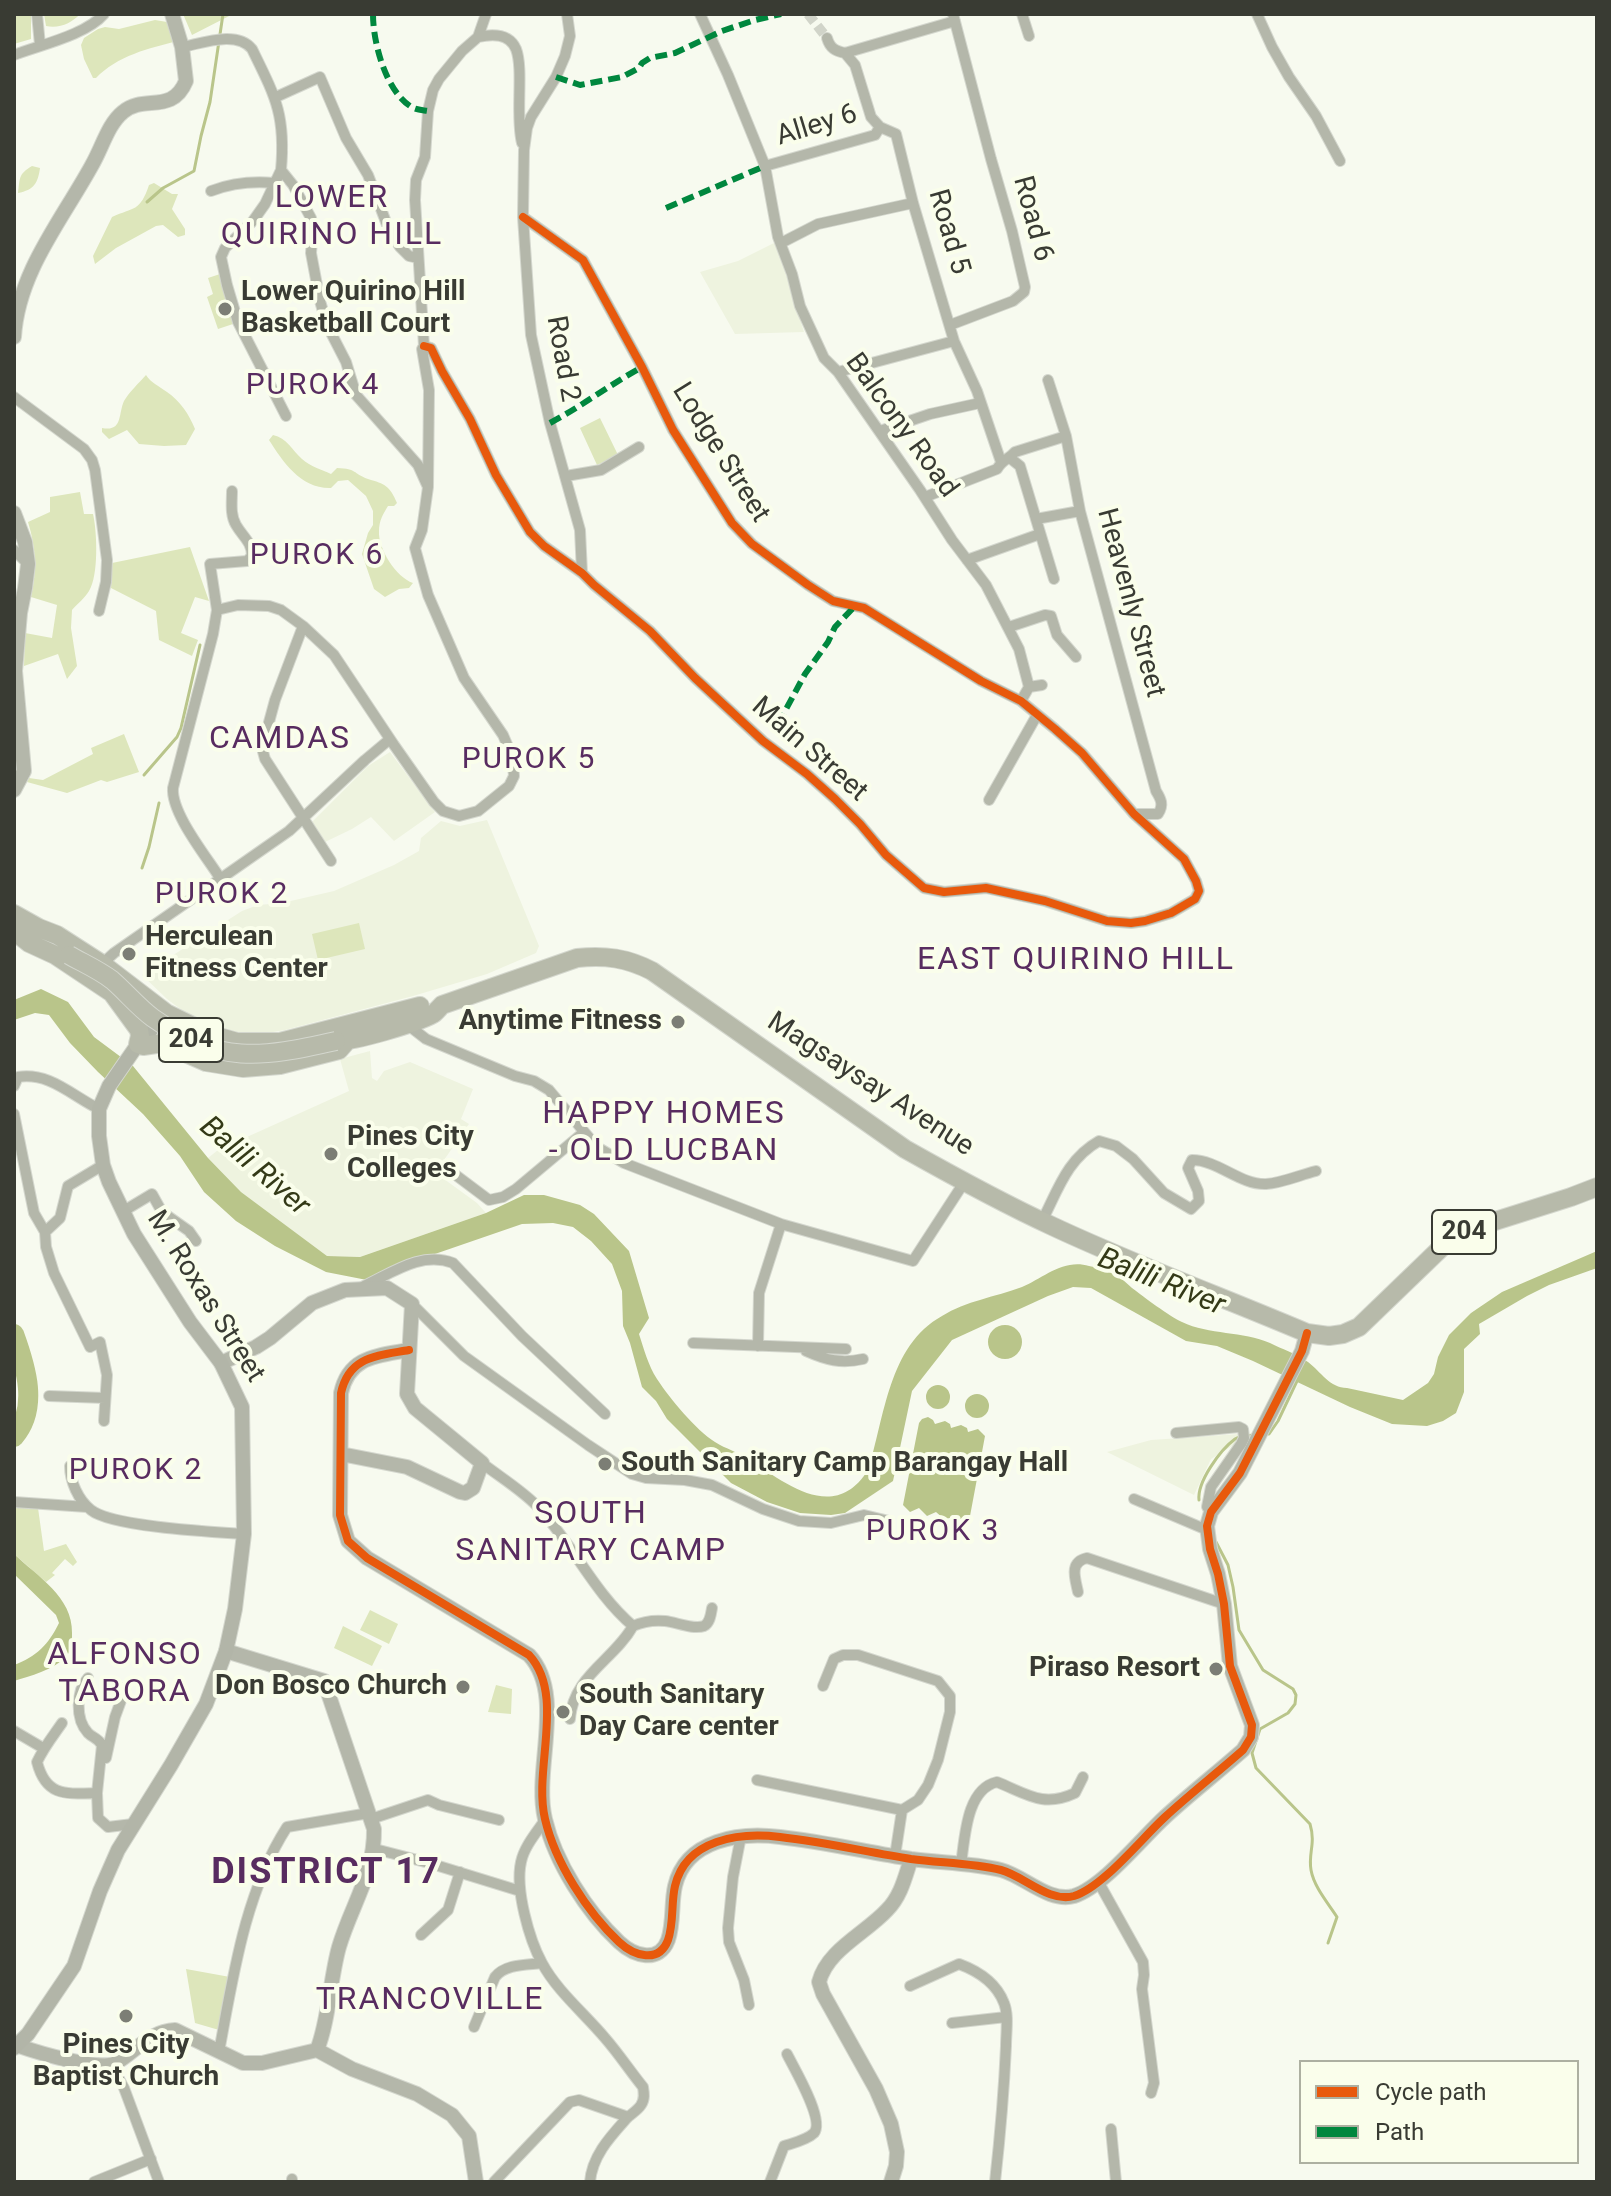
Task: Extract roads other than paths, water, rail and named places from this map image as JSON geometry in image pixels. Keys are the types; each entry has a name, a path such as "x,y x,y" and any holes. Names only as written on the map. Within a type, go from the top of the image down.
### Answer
{"highway":[{"name":"204","path":"14,904 42,918 31,929 29,943 55,955 112,993 140,1036 137,1049"},
{"name":"Magsaysay Avenue","path":"31,929 102,964 184,1023 237,1042 280,1042 431,1003 442,1005 577,958 601,955 624,959 652,971 905,1149 1042,1221 1307,1333 1329,1336 1359,1327 1455,1237 1486,1223 1597,1187"},
{"name":"Magsaysay Avenue","path":"31,929 111,980 152,1017 198,1044 228,1053 285,1053 341,1041 406,1024 435,1013 442,1005"},
{"path":"132,1020 142,1023 150,1017 148,998"},
{"path":"158,1036 172,1026 184,1023"},
{"name":"204","path":"137,1049 158,1036 206,1062 243,1068 280,1065 339,1050 341,1041"}],"main road":[{"path":"158,1036 166,1013"},
{"name":"M. Roxas Street","path":"16,2047 74,1966 118,1850 206,1704 226,1651 235,1609 244,1534 242,1407 221,1363 190,1322 134,1234 103,1165 99,1109 109,1086 137,1049"}],"street":[{"path":"37,14 40,45"},
{"path":"14,55 75,33 91,19 98,20 104,14"},
{"path":"14,337 15,320 27,281 47,237 92,165 114,122 125,110 133,107 168,102 184,86 182,47 172,14"},
{"path":"217,610 238,605 269,606 281,610 303,626 334,655 434,802 449,815 478,811 509,786 514,776 512,756 503,735 464,678 440,626 415,548 422,530 428,487 429,390 422,356 416,180 425,157 428,111 433,90 462,51 478,37 486,14"},
{"path":"524,150 531,117 565,56 570,36 567,14"},
{"name":"Balcony Road","path":"700,14 765,166 781,243 800,306 818,348 880,431 986,585 1019,649 1029,687"},
{"path":"1022,14 1029,36"},
{"path":"1257,14 1272,47 1316,116 1340,161"},
{"path":"827,38 829,46 836,52 845,53 954,17"},
{"name":"Road 6","path":"950,325 1013,301 1024,292 1012,231 954,17"},
{"path":"478,37 498,35 507,39 517,52 518,111 524,150"},
{"path":"182,47 232,39 247,42 276,97 283,145 281,170 265,204 253,221 225,248 221,257 238,322 286,416"},
{"path":"845,53 855,65 871,117 880,127"},
{"path":"276,97 320,77 346,138 368,175 389,230 409,256 418,258"},
{"name":"Alley 6","path":"765,166 875,135 880,127"},
{"name":"Road 5","path":"880,127 896,134 954,341 1006,460 1020,466 1054,579"},
{"name":"Road 2","path":"524,150 523,217 531,335 547,412 580,530 582,573"},
{"path":"281,170 311,218 311,253 320,301 327,325 346,362 356,395 418,465 428,487"},
{"path":"211,191 243,183 274,183"},
{"path":"781,243 818,224 913,203"},
{"name":"Lodge Street","path":"523,217 583,260 673,430 741,534 833,601 864,608 981,681 1021,701"},
{"path":"838,372 954,341"},
{"name":"Main Street","path":"424,346 431,348 496,475 530,532 650,631 763,741 835,799 886,855 924,888 944,892 986,888 1045,901 1107,921 1131,923 1156,918 1192,902 1199,891 1184,859 1134,814"},
{"name":"Heavenly Street","path":"1048,380 1066,436 1080,511 1156,791 1161,799 1162,808 1158,814 1134,814"},
{"path":"14,397 84,449 92,460 107,560 106,582 99,611"},
{"path":"880,431 930,414 980,403"},
{"path":"925,497 997,469 1015,452 1066,436"},
{"path":"566,476 601,470 639,447"},
{"path":"220,878 172,798 217,610 210,564 247,561 252,556 252,548 232,514 232,491"},
{"path":"1036,519 1080,511"},
{"path":"14,513 25,542 28,564 15,671 24,771 14,790"},
{"path":"967,560 1040,534"},
{"path":"14,550 28,564"},
{"path":"1009,627 1045,615 1051,616 1057,635 1076,657"},
{"path":"303,626 275,700 262,748 265,759 331,861"},
{"path":"1042,685 1029,687 1021,701 1082,753 1134,814"},
{"path":"989,800 1037,715"},
{"path":"102,964 303,819 390,739"},
{"path":"406,1024 426,1039 534,1081 549,1090 597,1147 624,1163 781,1224 913,1261 965,1181"},
{"path":"14,1086 18,1077 31,1075 47,1079 99,1109"},
{"path":"14,1114 34,1213 45,1232 54,1273 90,1347 100,1342 107,1375 104,1421"},
{"path":"453,1173 489,1200 503,1197 584,1132"},
{"path":"1042,1221 1074,1160 1099,1141 1116,1146 1133,1159 1164,1193 1191,1209 1199,1201 1188,1168 1192,1160 1203,1160 1264,1184 1316,1171"},
{"path":"45,1232 60,1218 68,1186 103,1165"},
{"path":"122,1212 152,1194 162,1212 189,1231 196,1241"},
{"path":"758,1346 759,1293 781,1224"},
{"path":"361,1288 425,1259 453,1263 522,1336 605,1414"},
{"path":"221,1363 270,1338 312,1303 345,1290 387,1288 412,1304 464,1356 632,1474 712,1485 763,1509 799,1521 831,1523 864,1515 889,1521"},
{"path":"412,1304 407,1394 410,1402 535,1505 600,1592 618,1614 633,1626"},
{"path":"409,1350 362,1361 344,1378 341,1393 340,1515 348,1541 367,1558 529,1655 537,1664 547,1698 542,1795 545,1820 567,1874 604,1926 638,1954 656,1955 667,1941 674,1889 683,1867 708,1845 726,1837 777,1836 911,1859 961,1864 1012,1873 1044,1891 1063,1897 1074,1896 1099,1883 1165,1817 1243,1750 1251,1737 1249,1717 1230,1666 1224,1604 1207,1530 1211,1512 1240,1473 1300,1356 1307,1333"},
{"path":"693,1343 846,1349"},
{"path":"801,1348 845,1363 863,1359"},
{"path":"49,1396 105,1398"},
{"path":"1176,1433 1239,1427 1245,1433 1241,1444 1211,1487 1207,1507 1211,1512"},
{"path":"341,1454 407,1467 465,1493 473,1488 482,1463"},
{"path":"70,1466 76,1492 87,1507"},
{"path":"1134,1499 1207,1530"},
{"path":"14,1502 87,1507 114,1520 244,1534"},
{"path":"1078,1592 1074,1571 1083,1558 1087,1558 1224,1604"},
{"path":"570,1719 574,1699 584,1681 623,1641 633,1626 663,1621 704,1626 708,1623 712,1608"},
{"path":"226,1651 324,1681 374,1829 375,1849 339,1946 317,2050"},
{"path":"757,1780 902,1810 918,1800 938,1760 950,1712 950,1696 938,1681 858,1655 843,1655 834,1659 823,1686"},
{"path":"88,1678 83,1683 78,1709 86,1731 102,1745 98,1818 108,1827 133,1824"},
{"path":"98,1805 103,1796 106,1759 115,1717 126,1687"},
{"path":"62,1723 43,1748 37,1762 40,1772 58,1792 97,1793"},
{"path":"14,1731 43,1748"},
{"path":"961,1864 975,1799 988,1784 997,1782 1044,1801 1062,1799 1075,1793 1083,1777"},
{"path":"219,2052 240,1944 273,1849 287,1827 370,1816 428,1800 499,1820"},
{"path":"895,1856 902,1810"},
{"path":"545,1820 528,1844 521,1863 520,1891 534,1944 556,1983 607,2040 643,2087 645,2095 641,2104 597,2154 590,2182"},
{"path":"741,1836 728,1928 729,1942 744,1980 749,2005"},
{"path":"375,1849 520,1891"},
{"path":"891,2182 897,2152 891,2124 876,2089 819,1982 826,1964 887,1911 898,1897 911,1859"},
{"path":"421,1935 448,1910 460,1872"},
{"path":"1099,1883 1143,1962 1142,1989 1154,2083 1151,2093"},
{"path":"474,2027 499,1971 542,1963"},
{"path":"910,1986 959,1964 979,1971 993,1985 1004,2003 1003,2105 995,2182"},
{"path":"952,2023 1006,2017"},
{"path":"16,2047 47,2056 112,2066 163,2030 175,2030 243,2063 262,2063 317,2050 352,2069 417,2094 452,2115 469,2136 476,2182"},
{"path":"770,2182 784,2146 807,2137 816,2131 818,2125 810,2099 787,2054"},
{"path":"112,2066 124,2088 159,2182"},
{"path":"494,2182 570,2102 579,2100 628,2117"},
{"path":"1111,2129 1116,2182"},
{"path":"94,2182 151,2159"}],"waterway":[{"path":"147,202 163,188 194,171 210,102 223,14"},
{"path":"144,775 177,737 181,728 200,645"},
{"path":"142,868 159,803"},
{"path":"14,1334 28,1387 26,1413 14,1437"},
{"path":"1265,1434 1269,1434 1278,1421 1297,1381"},
{"path":"1199,1500 1202,1484 1223,1451 1237,1438 1254,1435"},
{"path":"1216,1542 1228,1565 1239,1630 1263,1670 1293,1689 1296,1695 1295,1704 1288,1713 1260,1729 1252,1753 1256,1768 1310,1824 1313,1876 1337,1917 1328,1943"}],"tunnel":[{"path":"808,14 827,38"}],"place":[{"name":"Lower Quirino Hill Basketball Court","path":"225,309"},
{"name":"Herculean Fitness Center","path":"129,954"},
{"name":"Anytime Fitness","path":"678,1022"},
{"name":"Pines City Colleges","path":"331,1154"},
{"name":"South Sanitary Camp Barangay Hall","path":"605,1464"},
{"name":"Piraso Resort","path":"1216,1669"},
{"name":"Don Bosco Church","path":"463,1687"},
{"name":"South Sanitary Day Care center","path":"563,1712"},
{"name":"Pines City Baptist Church","path":"126,2016"}],"district":[{"name":"LOWER QUIRINO HILL","path":"332,218"},
{"name":"PUROK 4","path":"313,386"},
{"name":"PUROK 6","path":"317,556"},
{"name":"CAMDAS","path":"280,740"},
{"name":"PUROK 5","path":"529,760"},
{"name":"PUROK 2","path":"222,895"},
{"name":"EAST QUIRINO HILL","path":"1076,961"},
{"name":"HAPPY HOMES - OLD LUCBAN","path":"664,1134"},
{"name":"PUROK 2","path":"136,1471"},
{"name":"PUROK 3","path":"933,1532"},
{"name":"SOUTH SANITARY CAMP","path":"591,1534"},
{"name":"ALFONSO TABORA","path":"125,1674"},
{"name":"DISTRICT 17","path":"326,1874"},
{"name":"TRANCOVILLE","path":"430,2001"}],"water label":[{"name":"Balili River","path":"254,1167"},
{"name":"Balili River","path":"1161,1283"}]}
